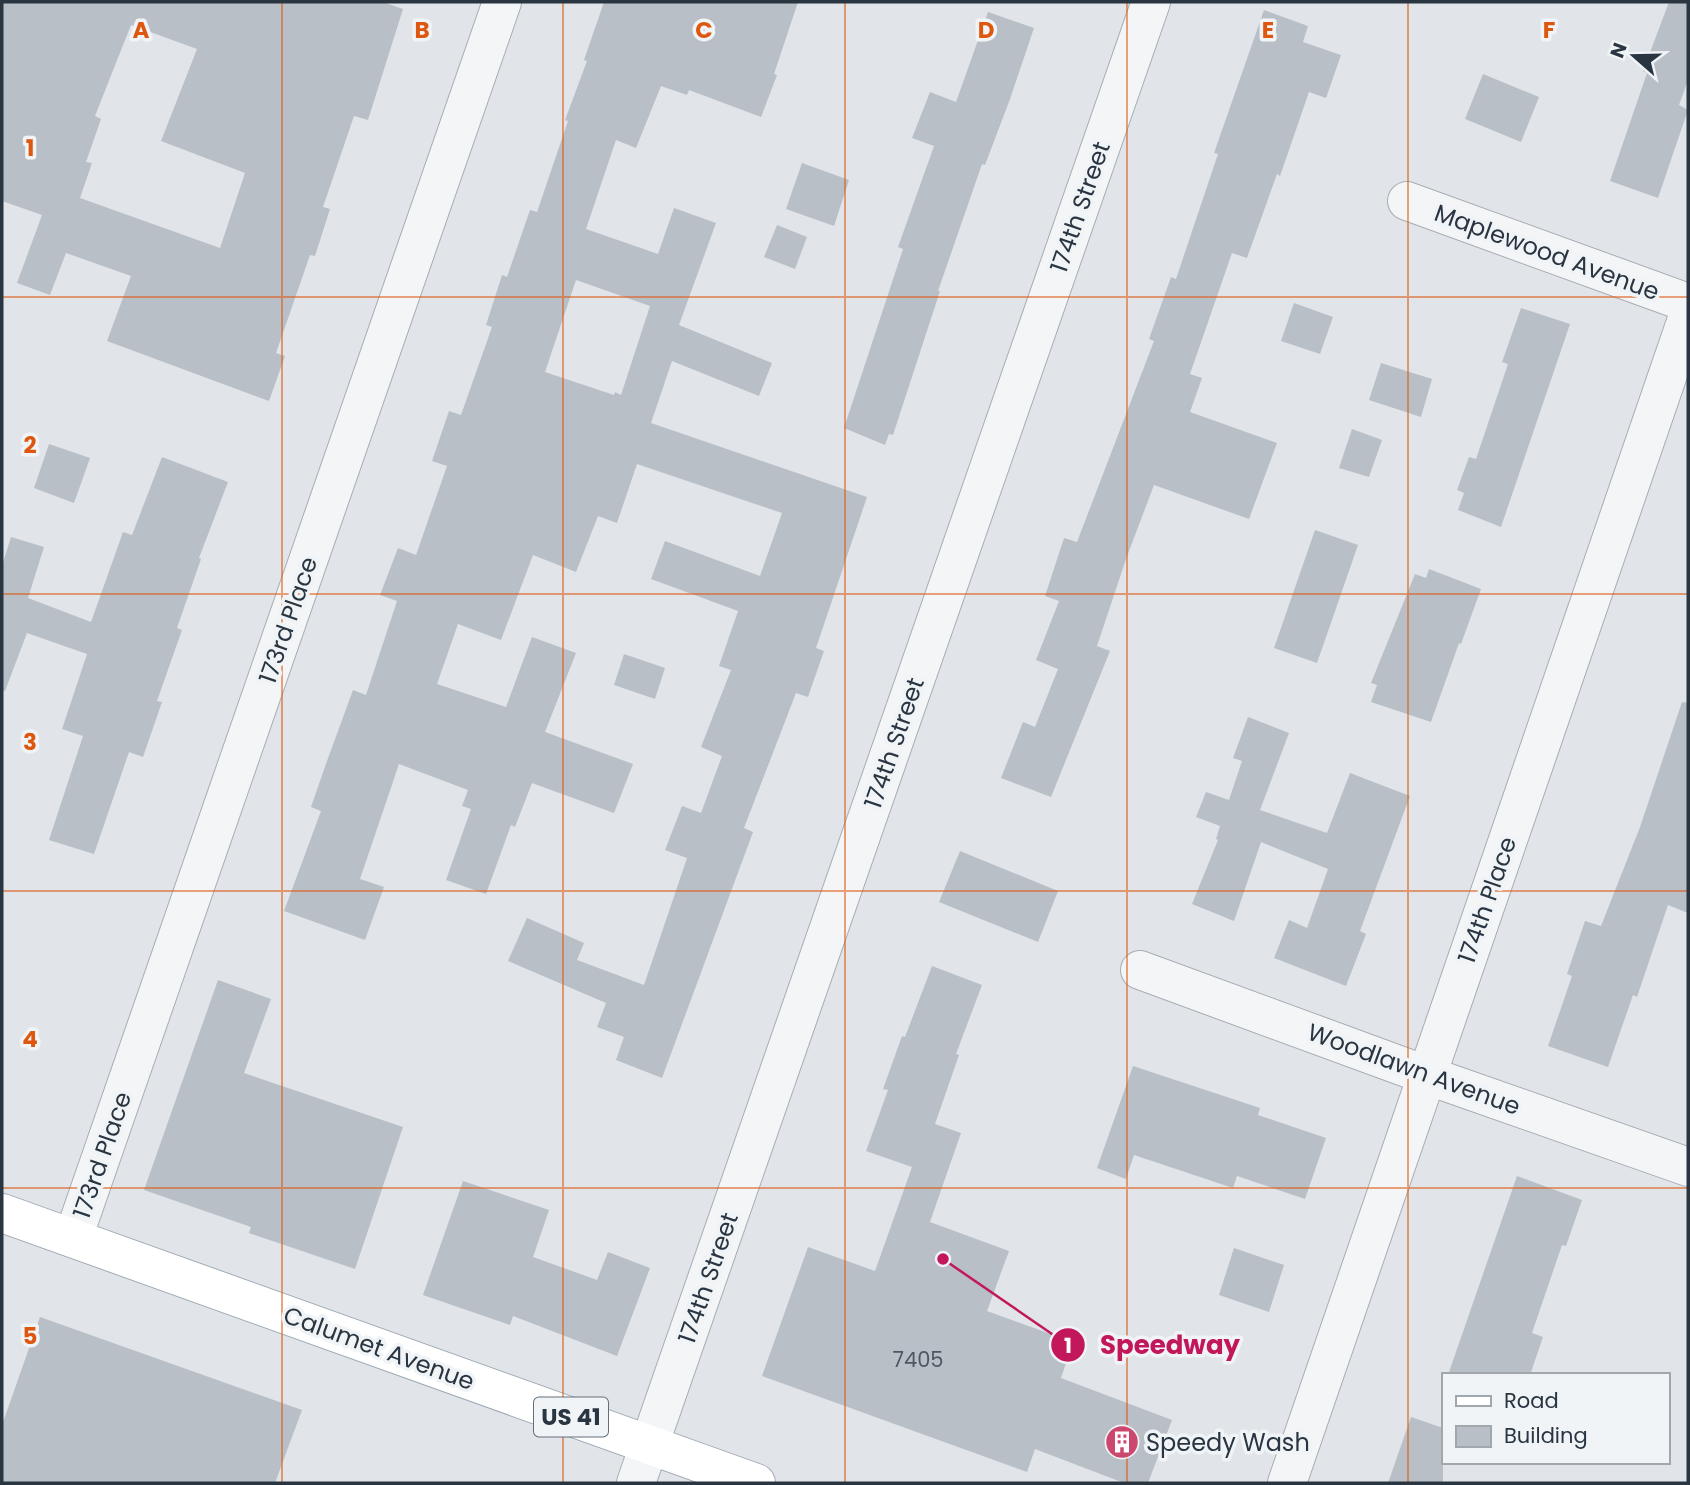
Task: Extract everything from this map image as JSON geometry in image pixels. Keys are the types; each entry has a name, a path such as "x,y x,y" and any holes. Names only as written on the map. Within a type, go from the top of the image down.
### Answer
{"main road":[{"name":"Calumet Avenue","path":"2,1213 756,1483"}],"street":[{"name":"173rd Place","path":"73,1238 502,2"},
{"name":"174th Street","path":"636,1483 1151,2"},
{"name":"Maplewood Avenue","path":"1407,201 1688,303"},
{"name":"174th Place","path":"1287,1483 1688,316"},
{"name":"Woodlawn Avenue","path":"1140,970 1688,1167"}],"building":[{"path":"2,2 383,2 403,9 368,120 354,116 323,207 330,209 315,256 310,255 276,353 285,356 269,401 107,341 131,276 66,253 50,295 17,283 42,215 2,201","holes":["131,25 197,49 161,141 245,173 220,248 80,198 92,163 86,162 101,119 95,116"]},
{"path":"604,2 798,2 774,74 777,75 761,117 689,90 687,95 661,86 636,148 616,140 586,229 658,254 674,208 716,223 679,325 772,363 759,396 672,361 651,423 867,497 816,648 824,651 808,697 796,693 744,828 753,832 662,1078 616,1060 624,1037 597,1027 606,1003 508,961 527,918 584,943 577,960 644,985 687,858 665,850 682,806 701,813 722,756 701,747 731,670 719,666 738,611 651,579 665,541 760,576 782,513 637,464 617,523 598,516 576,572 533,555 501,640 458,624 437,684 506,707 532,637 576,653 545,732 633,764 614,813 532,783 515,827 511,825 486,894 446,880 471,809 462,806 468,790 399,764 360,879 384,887 365,940 284,911 321,811 311,807 327,761 353,690 366,695 397,601 380,595 398,548 416,555 447,466 432,461 449,411 461,415 492,327 486,325 502,275 507,277 530,210 537,212 568,121 565,120 587,61 584,60","holes":["576,280 650,306 621,395 545,372"]},
{"path":"1669,2 1688,2 1688,80 1679,105 1688,110 1658,198 1610,181 1647,73 1643,71"},
{"path":"1264,10 1308,26 1303,42 1341,55 1326,98 1309,92 1280,176 1277,174 1247,258 1232,253 1190,374 1202,378 1190,412 1277,443 1249,519 1154,485 1097,646 1110,651 1051,797 1001,778 1023,722 1035,727 1058,669 1036,660 1059,601 1045,596 1064,538 1077,542 1154,341 1149,339 1171,277 1176,279 1218,154 1214,153"},
{"path":"988,12 1034,28 985,165 982,164 938,291 893,435 889,434 885,445 844,428 903,249 898,247 934,146 912,138 930,92 956,102"},
{"path":"1483,74 1539,97 1521,142 1465,119"},
{"path":"802,163 849,180 834,226 786,209"},
{"path":"777,225 807,237 795,269 764,257"},
{"path":"1294,303 1333,317 1320,354 1281,341"},
{"path":"1521,308 1570,324 1501,527 1458,510 1464,493 1457,490 1469,457 1476,459 1508,364 1502,362"},
{"path":"1381,363 1432,379 1421,417 1369,400"},
{"path":"1352,429 1382,440 1369,477 1339,468"},
{"path":"49,444 90,458 74,503 34,488"},
{"path":"162,457 228,482 199,558 201,559 177,628 182,630 157,701 162,702 143,757 129,752 94,854 49,840 83,736 62,729 87,654 27,633 5,691 2,690 2,566 11,537 44,547 28,598 91,622 123,532 132,535"},
{"path":"1315,530 1358,545 1317,663 1274,648"},
{"path":"1429,569 1481,589 1431,722 1371,702 1377,685 1371,683 1415,574 1426,578"},
{"path":"624,654 665,668 655,699 614,685"},
{"path":"1682,702 1688,703 1688,913 1668,905 1637,997 1633,995 1608,1067 1548,1046 1572,976 1567,974 1585,921 1601,926 1640,827"},
{"path":"1248,717 1289,733 1260,810 1327,833 1350,773 1410,796 1360,931 1366,934 1346,986 1274,958 1289,920 1307,928 1328,869 1261,842 1234,921 1192,904 1218,840 1216,839 1220,826 1196,817 1206,792 1229,800 1242,761 1233,758"},
{"path":"960,851 1058,891 1038,942 939,902"},
{"path":"932,966 982,985 956,1054 959,1055 935,1124 961,1133 930,1222 1009,1251 987,1311 1073,1342 1061,1378 1172,1420 1148,1483 1124,1483 1035,1449 1027,1472 762,1376 808,1247 875,1271 912,1167 866,1151 888,1090 883,1089"},
{"path":"218,980 271,999 244,1073 403,1127 355,1269 249,1233 251,1227 144,1190"},
{"path":"1133,1066 1260,1108 1258,1115 1326,1138 1305,1199 1237,1176 1233,1188 1134,1155 1126,1179 1097,1168"},
{"path":"1517,1176 1582,1200 1566,1246 1562,1245 1532,1333 1543,1337 1531,1373 1449,1373"},
{"path":"463,1181 549,1210 533,1257 597,1280 608,1252 650,1268 617,1356 513,1316 510,1325 423,1295"},
{"path":"1234,1248 1284,1265 1269,1312 1219,1295"},
{"path":"40,1317 302,1410 275,1483 2,1483 2,1425"},
{"path":"1411,1417 1442,1428 1443,1483 1388,1483"}],"place":[{"name":"Speedway","path":"943,1259"},
{"name":"Speedy Wash","path":"1122,1442"}]}
